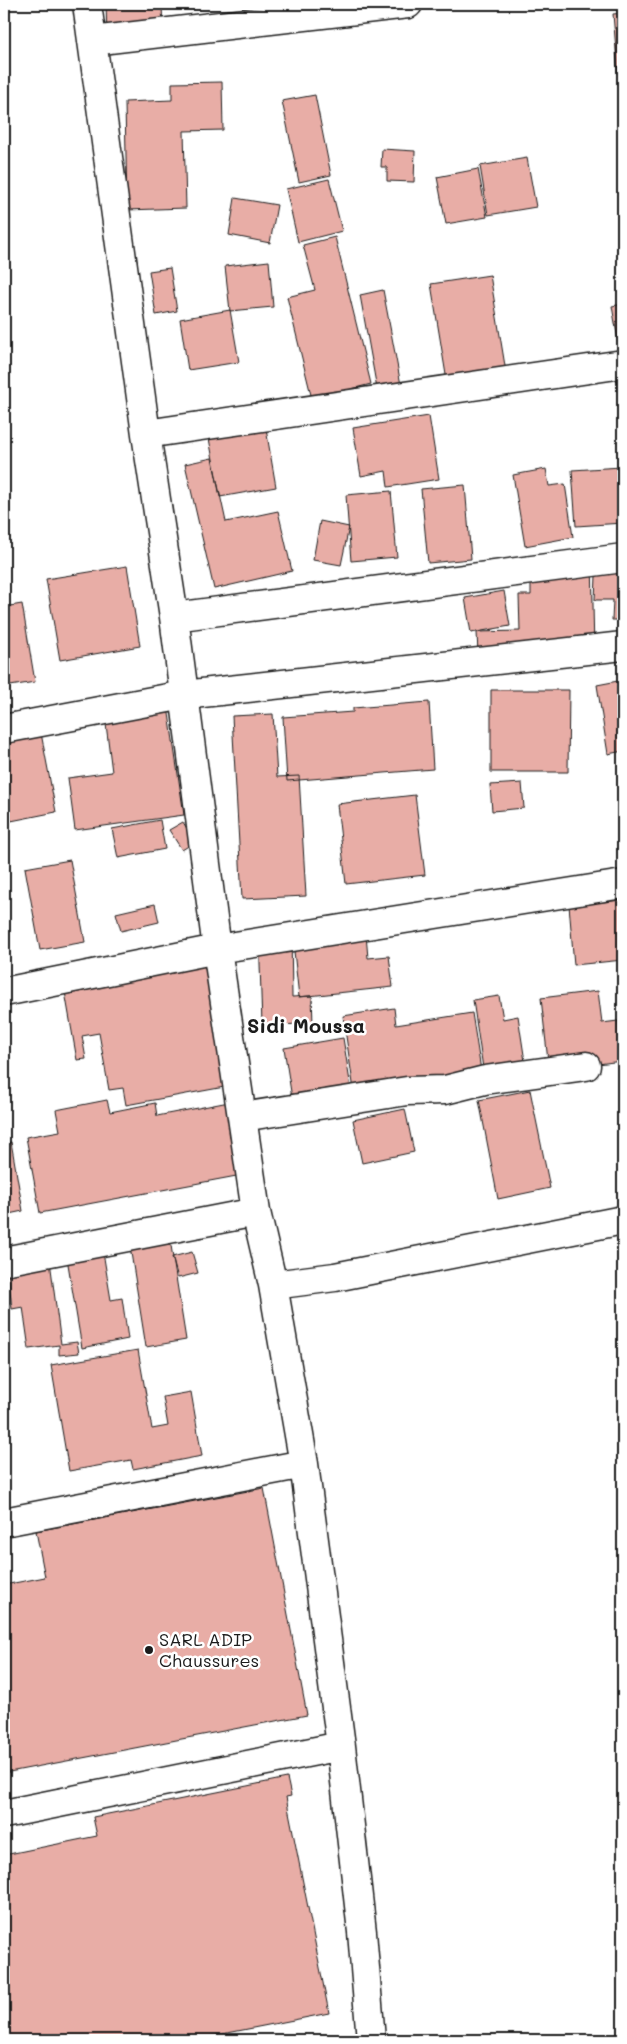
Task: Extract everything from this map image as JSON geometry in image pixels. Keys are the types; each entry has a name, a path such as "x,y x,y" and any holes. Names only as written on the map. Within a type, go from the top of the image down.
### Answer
{"street":[{"path":"87,4 146,434 174,617 217,949 256,1212 273,1285 304,1464 341,1746 362,1932 371,2040"},
{"path":"92,41 408,4"},
{"path":"146,434 623,364"},
{"path":"174,617 623,558"},
{"path":"4,729 184,695 623,646"},
{"path":"4,992 217,949 623,884"},
{"path":"242,1117 407,1091 445,1090 485,1080 586,1066"},
{"path":"4,1261 256,1212"},
{"path":"273,1285 334,1277 623,1220"},
{"path":"4,1522 304,1464"},
{"path":"4,1814 341,1746"}],"building":[{"path":"106,4 162,4 163,34 107,36"},
{"path":"623,13 623,73 618,74 613,14"},
{"path":"222,82 223,130 184,131 186,208 127,210 125,102 172,100 172,83"},
{"path":"315,95 331,175 299,182 282,101"},
{"path":"382,149 415,151 414,182 387,181 387,167 381,167"},
{"path":"527,158 536,207 488,215 480,166"},
{"path":"478,169 487,217 446,224 437,177"},
{"path":"329,179 342,231 298,242 286,189"},
{"path":"235,198 277,205 270,243 229,235"},
{"path":"617,230 623,230 623,244 619,244"},
{"path":"335,237 371,384 312,399 287,297 315,290 303,245"},
{"path":"269,261 273,307 230,311 225,266"},
{"path":"170,268 177,311 156,315 149,271"},
{"path":"490,275 506,372 447,381 431,284"},
{"path":"383,290 401,385 377,389 360,295"},
{"path":"623,304 623,356 621,357 612,306"},
{"path":"230,310 239,362 188,370 180,319"},
{"path":"429,416 439,479 388,487 386,471 361,476 353,428"},
{"path":"265,423 276,487 220,497 208,433"},
{"path":"212,458 226,522 278,511 292,571 214,589 185,464"},
{"path":"622,467 623,523 576,526 572,470"},
{"path":"546,469 549,486 565,484 573,537 525,546 513,475"},
{"path":"465,485 471,559 428,563 421,489"},
{"path":"391,491 397,557 351,561 346,495"},
{"path":"320,521 349,527 341,565 313,560"},
{"path":"597,553 623,554 623,620 612,620 613,600 595,600"},
{"path":"592,559 594,651 478,654 477,632 520,631 519,595 531,595 531,560"},
{"path":"127,566 140,646 60,660 46,579"},
{"path":"504,591 510,626 471,633 465,598"},
{"path":"22,604 35,682 4,687 4,607"},
{"path":"623,680 623,751 608,754 597,685"},
{"path":"491,690 569,690 568,772 491,772"},
{"path":"167,700 184,815 75,830 68,778 112,772 104,708"},
{"path":"429,702 433,769 287,781 283,717 353,712 353,708"},
{"path":"273,714 277,777 299,776 306,896 242,899 232,716"},
{"path":"41,733 56,812 11,821 10,815 4,816 4,741"},
{"path":"522,783 524,808 492,811 490,785"},
{"path":"415,795 425,875 346,884 337,804"},
{"path":"160,820 165,849 118,858 112,829"},
{"path":"183,822 195,842 182,850 169,830"},
{"path":"70,860 85,942 40,950 25,868"},
{"path":"623,900 623,960 574,965 569,905"},
{"path":"155,904 159,922 121,931 116,913"},
{"path":"291,932 292,997 312,996 313,1024 262,1025 259,933"},
{"path":"366,935 368,958 389,956 393,987 299,997 293,942"},
{"path":"208,960 230,1086 126,1105 123,1088 109,1090 99,1033 82,1036 86,1059 77,1060 64,986"},
{"path":"598,991 602,1023 618,1021 622,1061 549,1070 541,998"},
{"path":"499,996 503,1019 518,1016 526,1068 484,1075 473,1000"},
{"path":"394,1008 396,1025 472,1013 482,1077 355,1097 343,1016"},
{"path":"343,1038 354,1107 295,1117 284,1048"},
{"path":"530,1090 550,1188 498,1199 479,1100"},
{"path":"107,1100 110,1112 155,1103 157,1116 234,1101 247,1174 40,1213 26,1137 60,1131 56,1110"},
{"path":"405,1109 414,1152 362,1163 353,1120"},
{"path":"11,1142 23,1211 4,1215 4,1143"},
{"path":"169,1233 186,1340 146,1347 129,1240"},
{"path":"101,1240 111,1300 122,1298 128,1339 82,1348 65,1246"},
{"path":"48,1246 61,1344 77,1342 79,1353 59,1355 59,1345 29,1349 23,1307 12,1309 6,1252"},
{"path":"192,1252 198,1273 178,1278 172,1257"},
{"path":"138,1350 152,1429 168,1426 163,1397 191,1392 202,1456 133,1469 131,1460 69,1471 51,1365"},
{"name":"SARL ADIP Chaussures","path":"264,1488 307,1715 4,1773 4,1585 45,1577 36,1531"},
{"path":"287,1778 291,1796 286,1797 329,2013 192,2040 4,2040 4,1855 97,1836 93,1817"}],"place":[{"name":"SARL ADIP Chaussures","path":"149,1650"}],"district":[{"name":"Sidi Moussa","path":"306,1026"}]}
